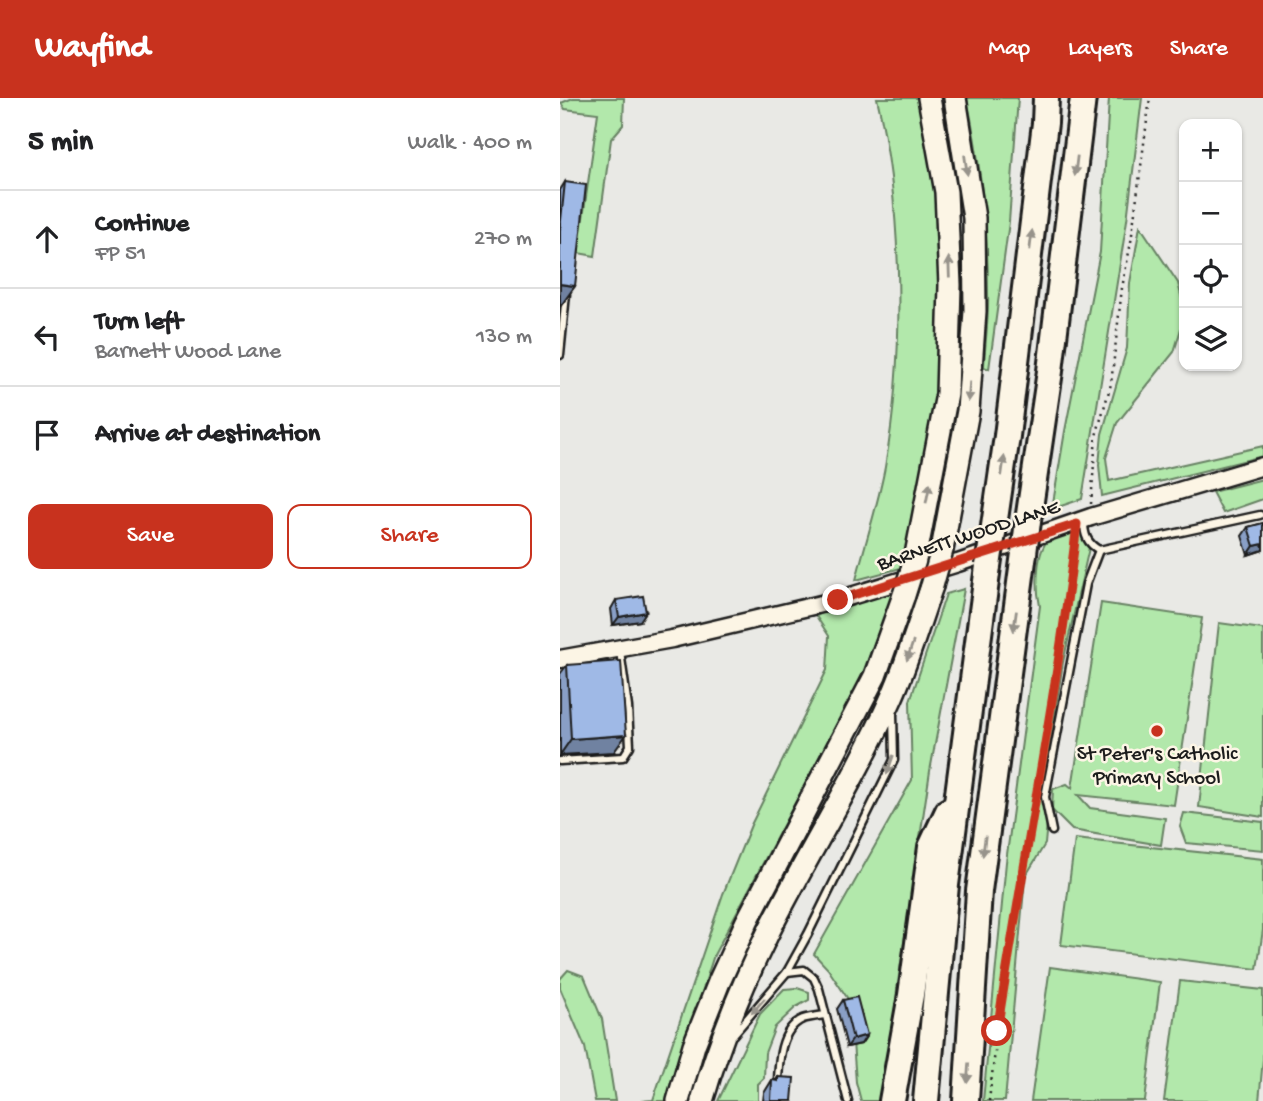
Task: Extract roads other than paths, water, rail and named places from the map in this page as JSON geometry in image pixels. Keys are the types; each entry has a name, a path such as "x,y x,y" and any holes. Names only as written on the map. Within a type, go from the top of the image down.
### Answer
{"highway":[{"path":"678,1101 694,1045 747,921 875,676 915,559 947,394 950,285 946,192 929,98"},
{"path":"702,1101 716,1054 768,933 843,796 892,697 932,586 942,550 968,411 975,311 974,218 955,98"},
{"path":"924,1086 957,795 1009,422 1046,98"},
{"path":"966,1101 979,891 1050,372 1083,98"},
{"path":"892,1101 911,995 931,847 957,795"}],"street":[{"name":"BARNETT WOOD LANE","path":"560,659 779,616 838,600 1084,520 1263,466"}],"lane":[{"path":"560,355 566,292"},
{"path":"1084,520 1084,535 1092,546 1099,550 1260,516"},
{"path":"1052,831 1045,797 1086,584 1099,550"},
{"path":"560,761 622,757 630,746 620,649"},
{"path":"716,1054 787,972 894,760 892,697"},
{"path":"787,972 804,970 814,978 848,1101"},
{"path":"777,1101 784,1040 791,1028 802,1020 825,1015"}],"place":[{"name":"St Peter's Catholic Primary School","path":"1157,731"}]}
